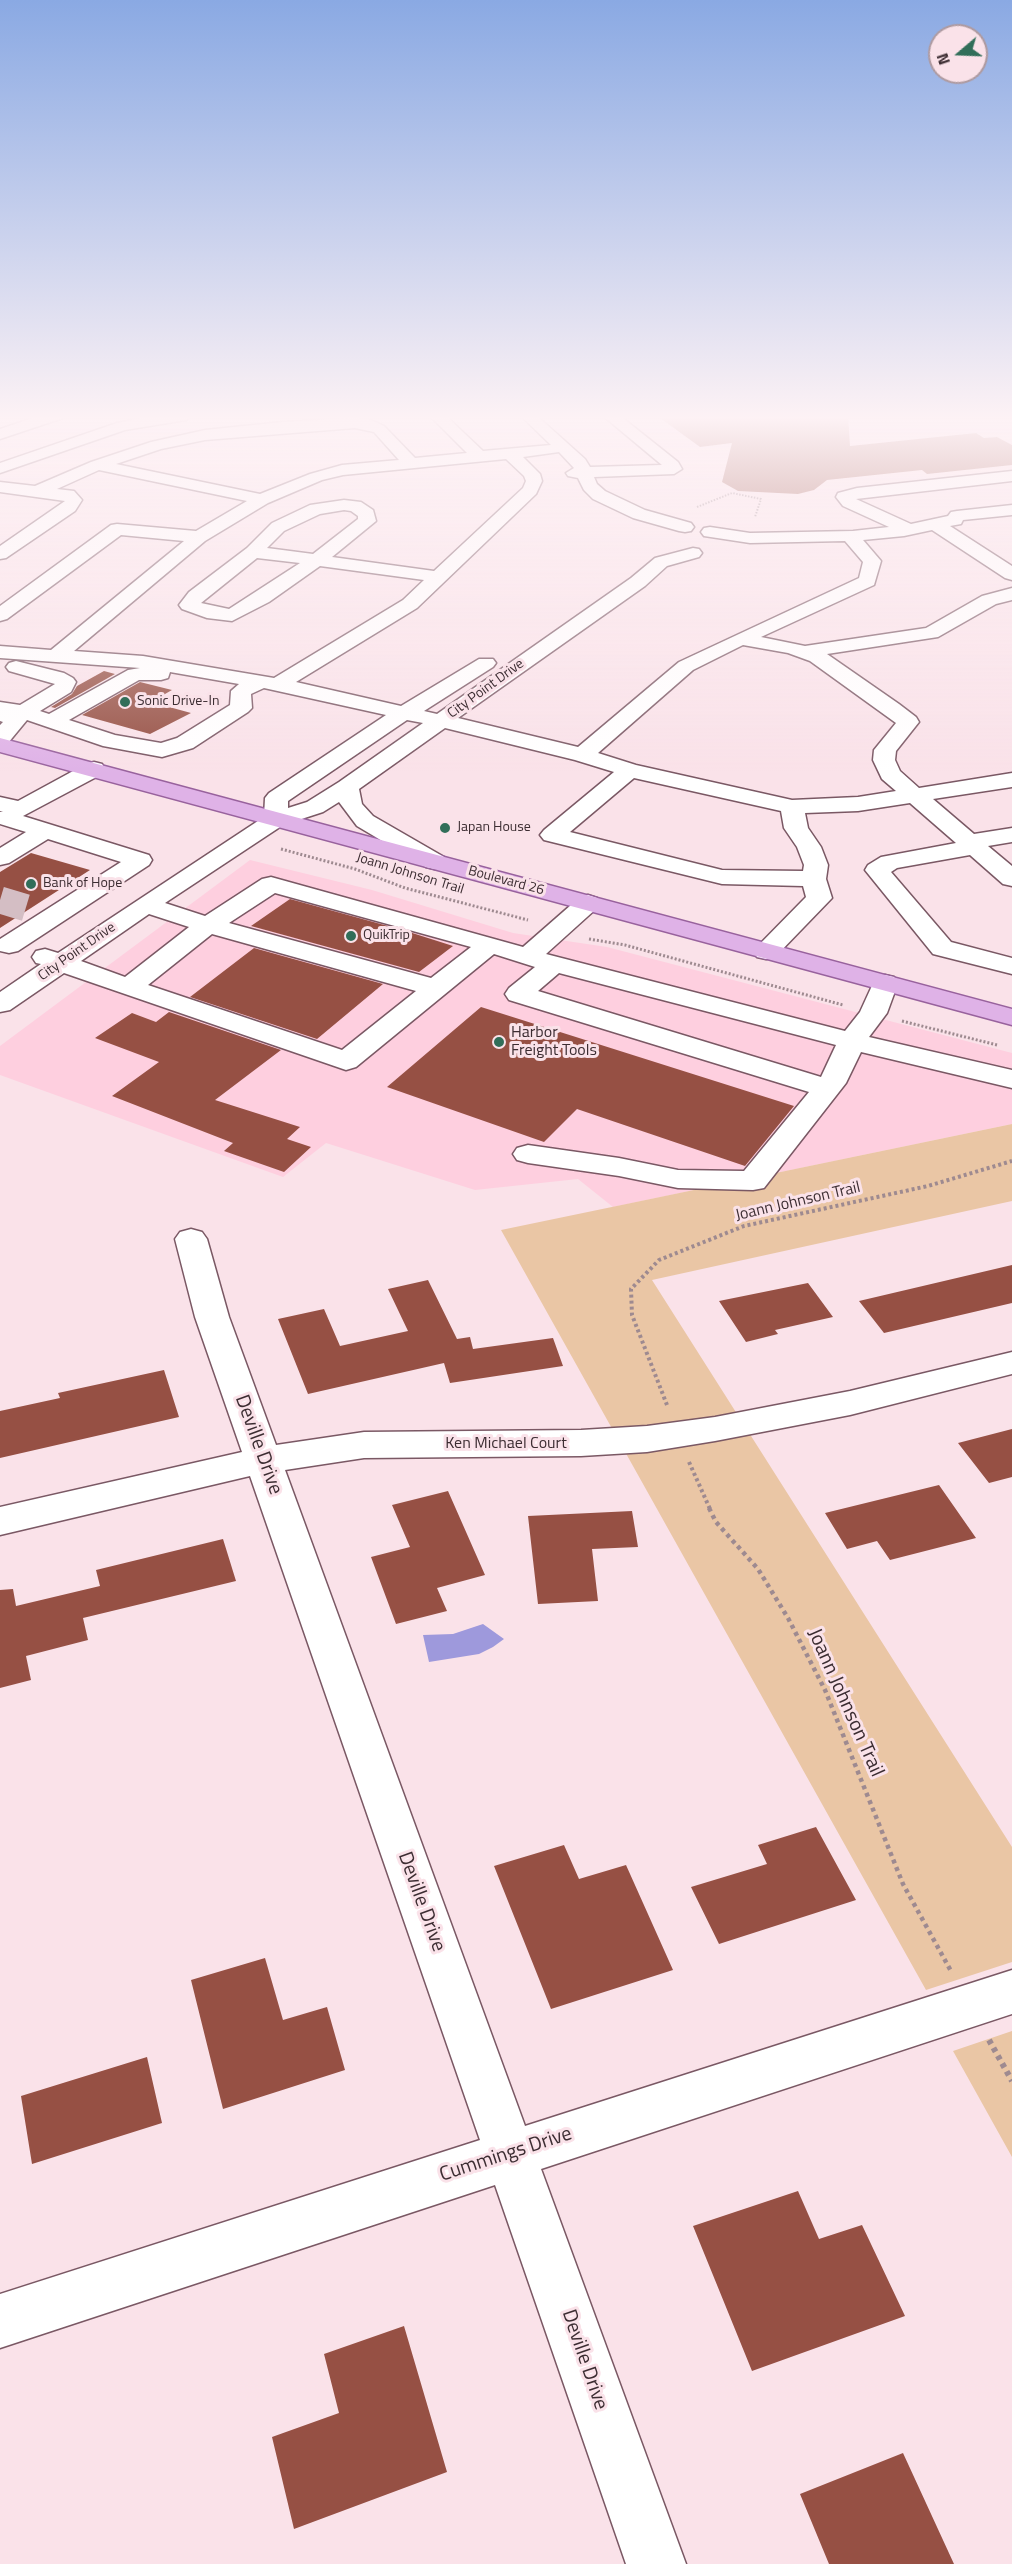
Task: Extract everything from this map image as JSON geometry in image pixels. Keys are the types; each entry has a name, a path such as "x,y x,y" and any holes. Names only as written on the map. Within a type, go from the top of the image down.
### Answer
{"main road":[{"name":"Boulevard 26","path":"0,745 1012,1017"}],"street":[{"path":"0,554 28,535"},
{"path":"0,615 109,535"},
{"path":"175,535 199,537"},
{"path":"58,654 203,535"},
{"path":"270,535 189,605 207,612 232,615 317,561 350,535"},
{"path":"50,722 135,674 163,674 197,682 210,689 241,691 269,683 410,604 484,535"},
{"path":"641,550 644,535"},
{"path":"641,550 656,535"},
{"path":"701,535 712,540 765,543 854,541 897,535"},
{"path":"641,550 693,553 712,540 740,537 796,538 842,535"},
{"path":"951,535 1012,574"},
{"path":"582,755 686,666 867,581 872,561 854,541"},
{"path":"253,552 440,577"},
{"name":"City Point Drive","path":"0,1004 145,904 275,820 315,807 347,787 638,582 661,562 693,553"},
{"path":"803,652 931,633 989,600 1012,594"},
{"path":"740,639 817,657 862,686 908,722 885,750 884,760 890,774 1012,879"},
{"path":"0,652 58,654 143,662 269,683 442,721 582,755 630,770 792,807 858,804 1012,780"},
{"name":"City Point Drive","path":"275,820 277,798 403,713 435,696 501,654"},
{"path":"0,664 57,677 66,682 64,688 23,712 0,717"},
{"path":"0,708 23,712 111,741 162,750 185,743 241,708 241,691"},
{"path":"0,738 23,712"},
{"path":"7,813 94,769"},
{"path":"630,770 552,835 722,877 814,879"},
{"path":"347,787 351,805 365,821 435,862"},
{"path":"766,951 819,898 814,879 816,865 809,847 795,828 792,807"},
{"path":"7,813 45,830 141,860 55,916 9,952"},
{"path":"0,858 45,830"},
{"path":"1012,835 890,862 877,870 942,948 1012,966"},
{"path":"128,987 208,925 271,884 490,944 527,957 852,1041 1012,1079"},
{"path":"527,957 588,903"},
{"path":"145,904 208,925 435,988"},
{"path":"30,909 55,916"},
{"path":"9,952 62,963 346,1061 490,944"},
{"path":"554,964 519,994 827,1088"},
{"path":"528,1154 619,1167 678,1179 753,1181 836,1077 852,1041 873,1012 885,983"},
{"name":"Deville Drive","path":"191,1239 213,1317 263,1460 656,2564"},
{"name":"Ken Michael Court","path":"0,1521 263,1460 364,1445 581,1443 647,1439 716,1429 850,1403 1012,1363"},
{"name":"Cummings Drive","path":"0,2321 1012,1992"}],"path":[{"name":"Joann Johnson Trail","path":"280,849 355,869 405,888 533,921"},
{"path":"585,939 625,945 845,1005"},
{"path":"901,1020 1001,1047"},
{"name":"Joann Johnson Trail","path":"668,1407 632,1315 631,1289 659,1260 744,1226 928,1186 1012,1161"},
{"name":"Joann Johnson Trail","path":"689,1461 716,1522 758,1569 789,1618 825,1690 903,1884 951,1972"},
{"path":"996,2052 1012,2081"}],"shaded area":[{"path":"250,860 372,890 513,933 607,947 1012,1053 1012,1124 613,1207 578,1179 475,1190 326,1143 283,1177 0,1075 0,1046"},
{"path":"1012,1124 1012,1201 652,1280 1012,1847 1012,1962 926,1990 501,1230"},
{"path":"483,1624 504,1639 479,1654 429,1662 423,1635 453,1634"},
{"path":"1012,2031 1012,2157 953,2051"}],"building":[{"path":"104,671 115,674 55,708 51,707 72,694 77,686"},
{"path":"140,682 172,690 151,702 191,713 150,734 82,715"},
{"path":"31,853 90,870 0,928 0,872"},
{"name":"QuikTrip","path":"290,899 453,946 419,972 251,926"},
{"path":"254,948 383,984 317,1039 190,997"},
{"path":"481,1007 794,1106 745,1166 577,1109 544,1142 387,1087"},
{"path":"169,1012 281,1050 215,1100 300,1127 287,1139 311,1147 284,1172 224,1151 233,1143 112,1096 159,1062 95,1038 132,1013 156,1022"},
{"path":"1012,1265 1012,1303 884,1333 859,1301"},
{"path":"428,1280 457,1339 470,1337 473,1349 553,1338 563,1366 450,1383 444,1363 308,1394 278,1319 324,1309 340,1346 408,1331 388,1289"},
{"path":"808,1283 833,1317 775,1330 778,1334 746,1342 719,1301"},
{"path":"164,1370 179,1417 0,1458 0,1411 60,1398 58,1393"},
{"path":"1012,1429 1012,1477 989,1483 958,1443"},
{"path":"939,1485 976,1538 890,1560 877,1541 847,1549 825,1513"},
{"path":"448,1491 485,1575 437,1588 447,1611 396,1624 371,1557 410,1547 392,1505"},
{"path":"632,1511 638,1547 592,1549 598,1601 538,1604 528,1516"},
{"path":"223,1539 236,1581 83,1618 88,1640 26,1656 31,1680 0,1688 0,1590 13,1589 16,1606 100,1586 96,1570"},
{"path":"816,1827 856,1900 719,1944 691,1887 767,1864 758,1845"},
{"path":"564,1845 579,1879 626,1865 673,1970 551,2009 494,1866"},
{"path":"265,1958 283,2020 327,2007 345,2070 223,2109 191,1980"},
{"path":"147,2057 162,2123 32,2164 21,2096"},
{"path":"798,2191 819,2239 862,2225 905,2316 752,2371 693,2226"},
{"path":"404,2326 447,2472 294,2529 272,2437 339,2413 324,2354"},
{"path":"903,2453 954,2564 829,2564 800,2494"}],"tunnel":[{"path":"0,900 30,909"}],"place":[{"name":"Sonic Drive-In","path":"125,702"},
{"name":"Japan House","path":"445,828"},
{"name":"Bank of Hope","path":"31,884"},
{"name":"QuikTrip","path":"351,936"},
{"name":"Harbor Freight Tools","path":"499,1042"}]}
